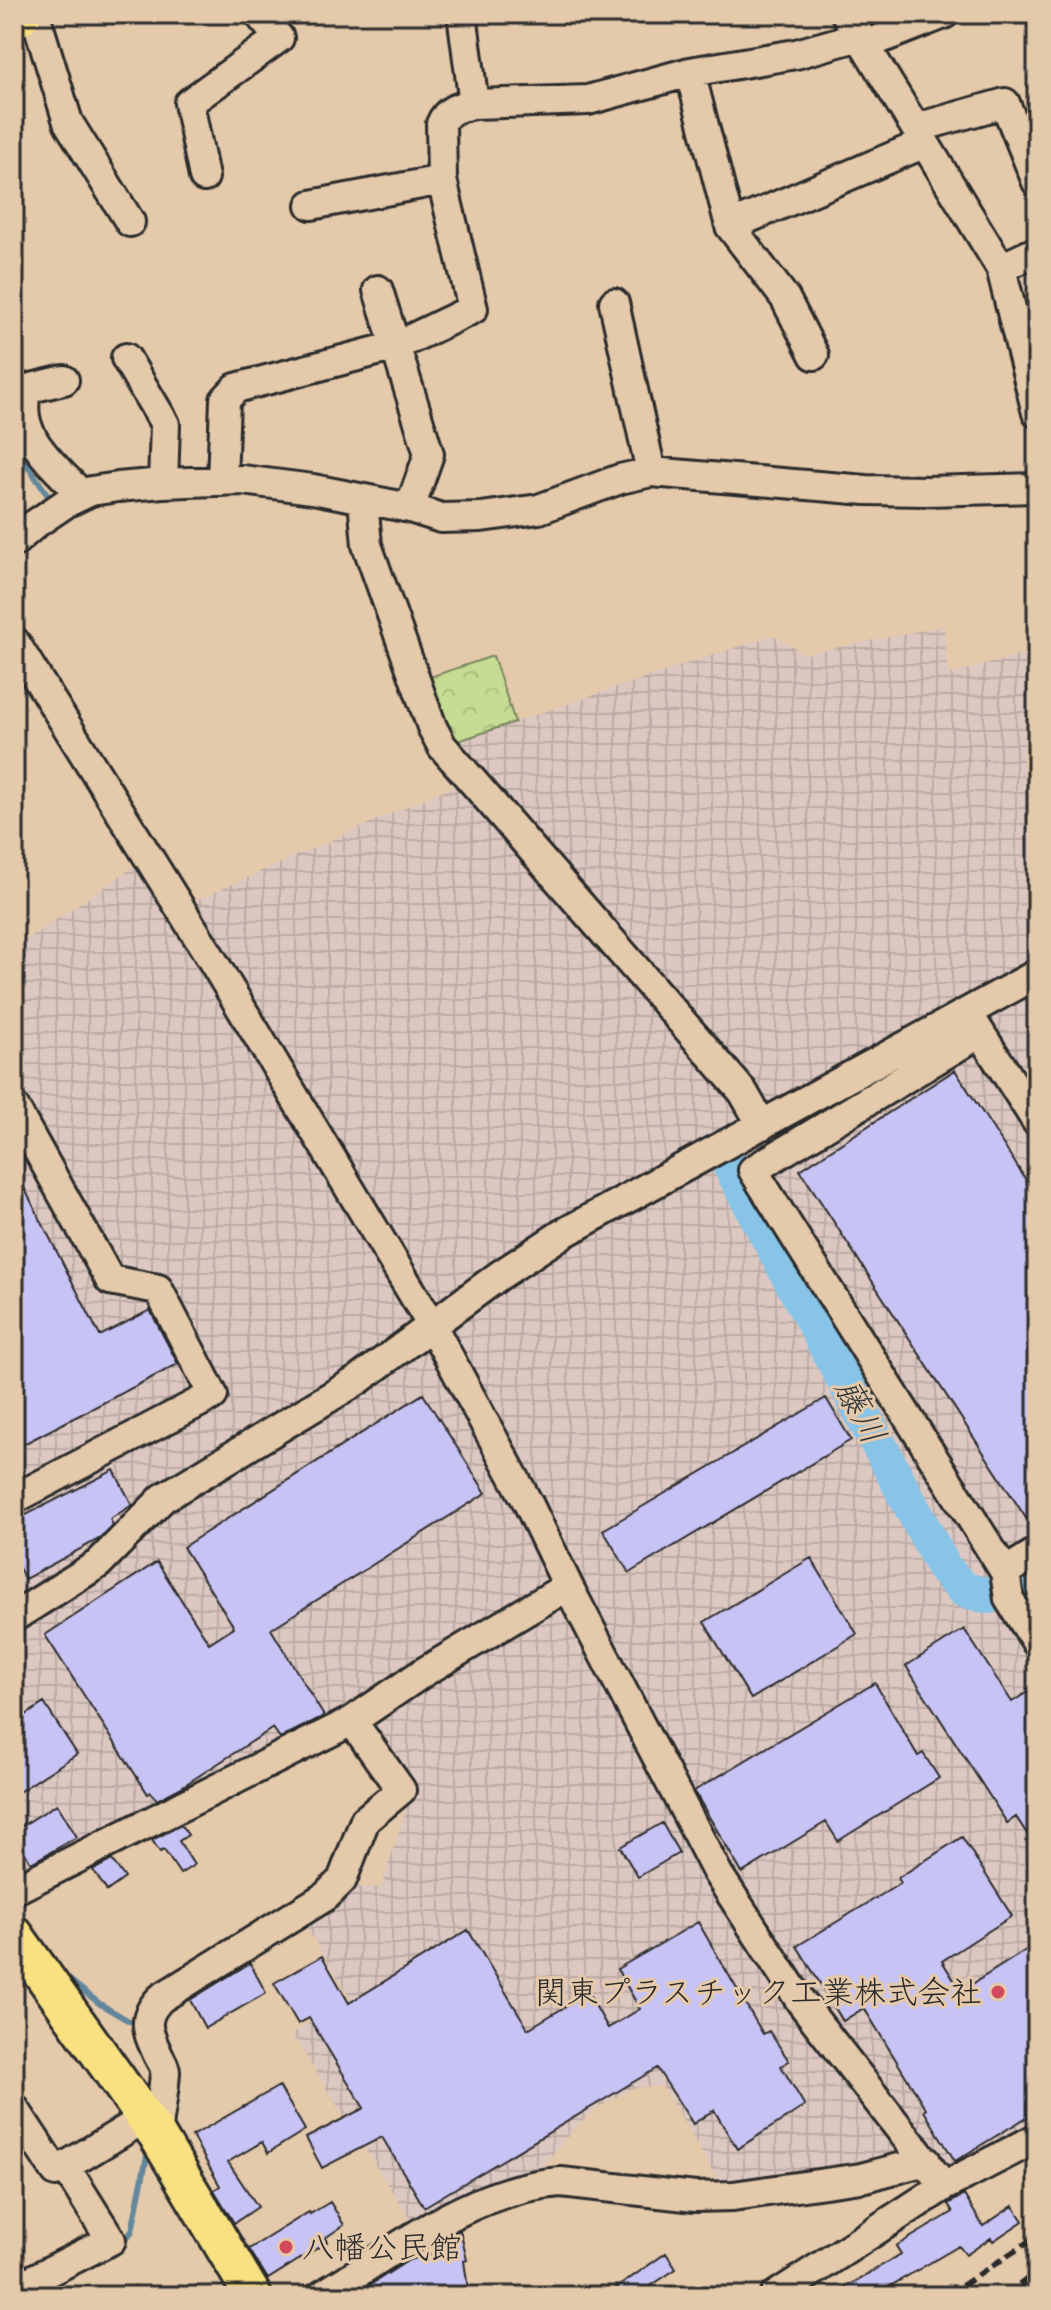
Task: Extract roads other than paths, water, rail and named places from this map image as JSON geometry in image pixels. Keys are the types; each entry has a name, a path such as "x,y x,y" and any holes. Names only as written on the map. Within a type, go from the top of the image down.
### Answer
{"main road":[{"path":"14,1934 151,2126 253,2296"}],"street":[{"path":"35,14 68,122 130,222"},
{"path":"204,177 189,103 279,38 259,14"},
{"path":"462,14 474,104"},
{"path":"222,481 225,400 236,388 396,346 473,309 442,180 441,124 444,116 457,107 588,100 690,72 796,54 857,32 944,14"},
{"path":"857,32 1001,268 1037,413"},
{"path":"690,72 730,226 785,298 814,355"},
{"path":"730,226 920,135 1005,103 1037,182"},
{"path":"311,205 442,180"},
{"path":"1001,268 1037,251"},
{"path":"378,290 429,454 410,508"},
{"path":"614,303 651,472"},
{"path":"126,358 165,424 163,483"},
{"path":"64,380 27,389 23,403 31,441 82,495"},
{"path":"14,542 66,503 91,491 163,483 242,480 285,485 410,508 441,518 481,517 539,509 620,479 651,472 866,490 1037,488"},
{"path":"363,500 367,545 432,727 442,746 743,1092 762,1125"},
{"path":"14,641 208,953 431,1324 528,1503 718,1874 801,2002 944,2186"},
{"path":"1037,974 974,1023 753,1170 1005,1572 1009,1599 1037,1643"},
{"path":"14,1617 98,1564 163,1498 358,1380 431,1324 562,1234 762,1125 974,1023"},
{"path":"974,1023 1037,1122"},
{"path":"14,1107 110,1280 158,1289 213,1395 14,1499"},
{"path":"1005,1572 1037,1552"},
{"path":"14,1890 352,1721 424,1672 568,1586"},
{"path":"14,2108 56,2172 151,2126 165,2069 151,2040 147,2023 153,2005 326,1896 342,1880 365,1820 401,1790 352,1721"},
{"path":"775,2296 944,2186 1037,2138"},
{"path":"321,2296 443,2219 515,2189 540,2183 561,2182 695,2197 733,2196 861,2178 926,2161"},
{"path":"14,2289 111,2240 66,2168"}],"waterway":[{"path":"14,452 19,453 51,500"},
{"name":"藤川","path":"728,1161 944,1568 964,1590 989,1596 1037,1580"},
{"path":"66,1977 100,2004 129,2021"},
{"path":"121,2245 132,2231 149,2146"}],"railway":[{"path":"947,2296 1037,2236"},
{"path":"1005,2296 1037,2272"}],"place":[{"name":"関東プラスチック工業株式会社","path":"998,1992"},
{"name":"八幡公民館","path":"286,2247"}]}
